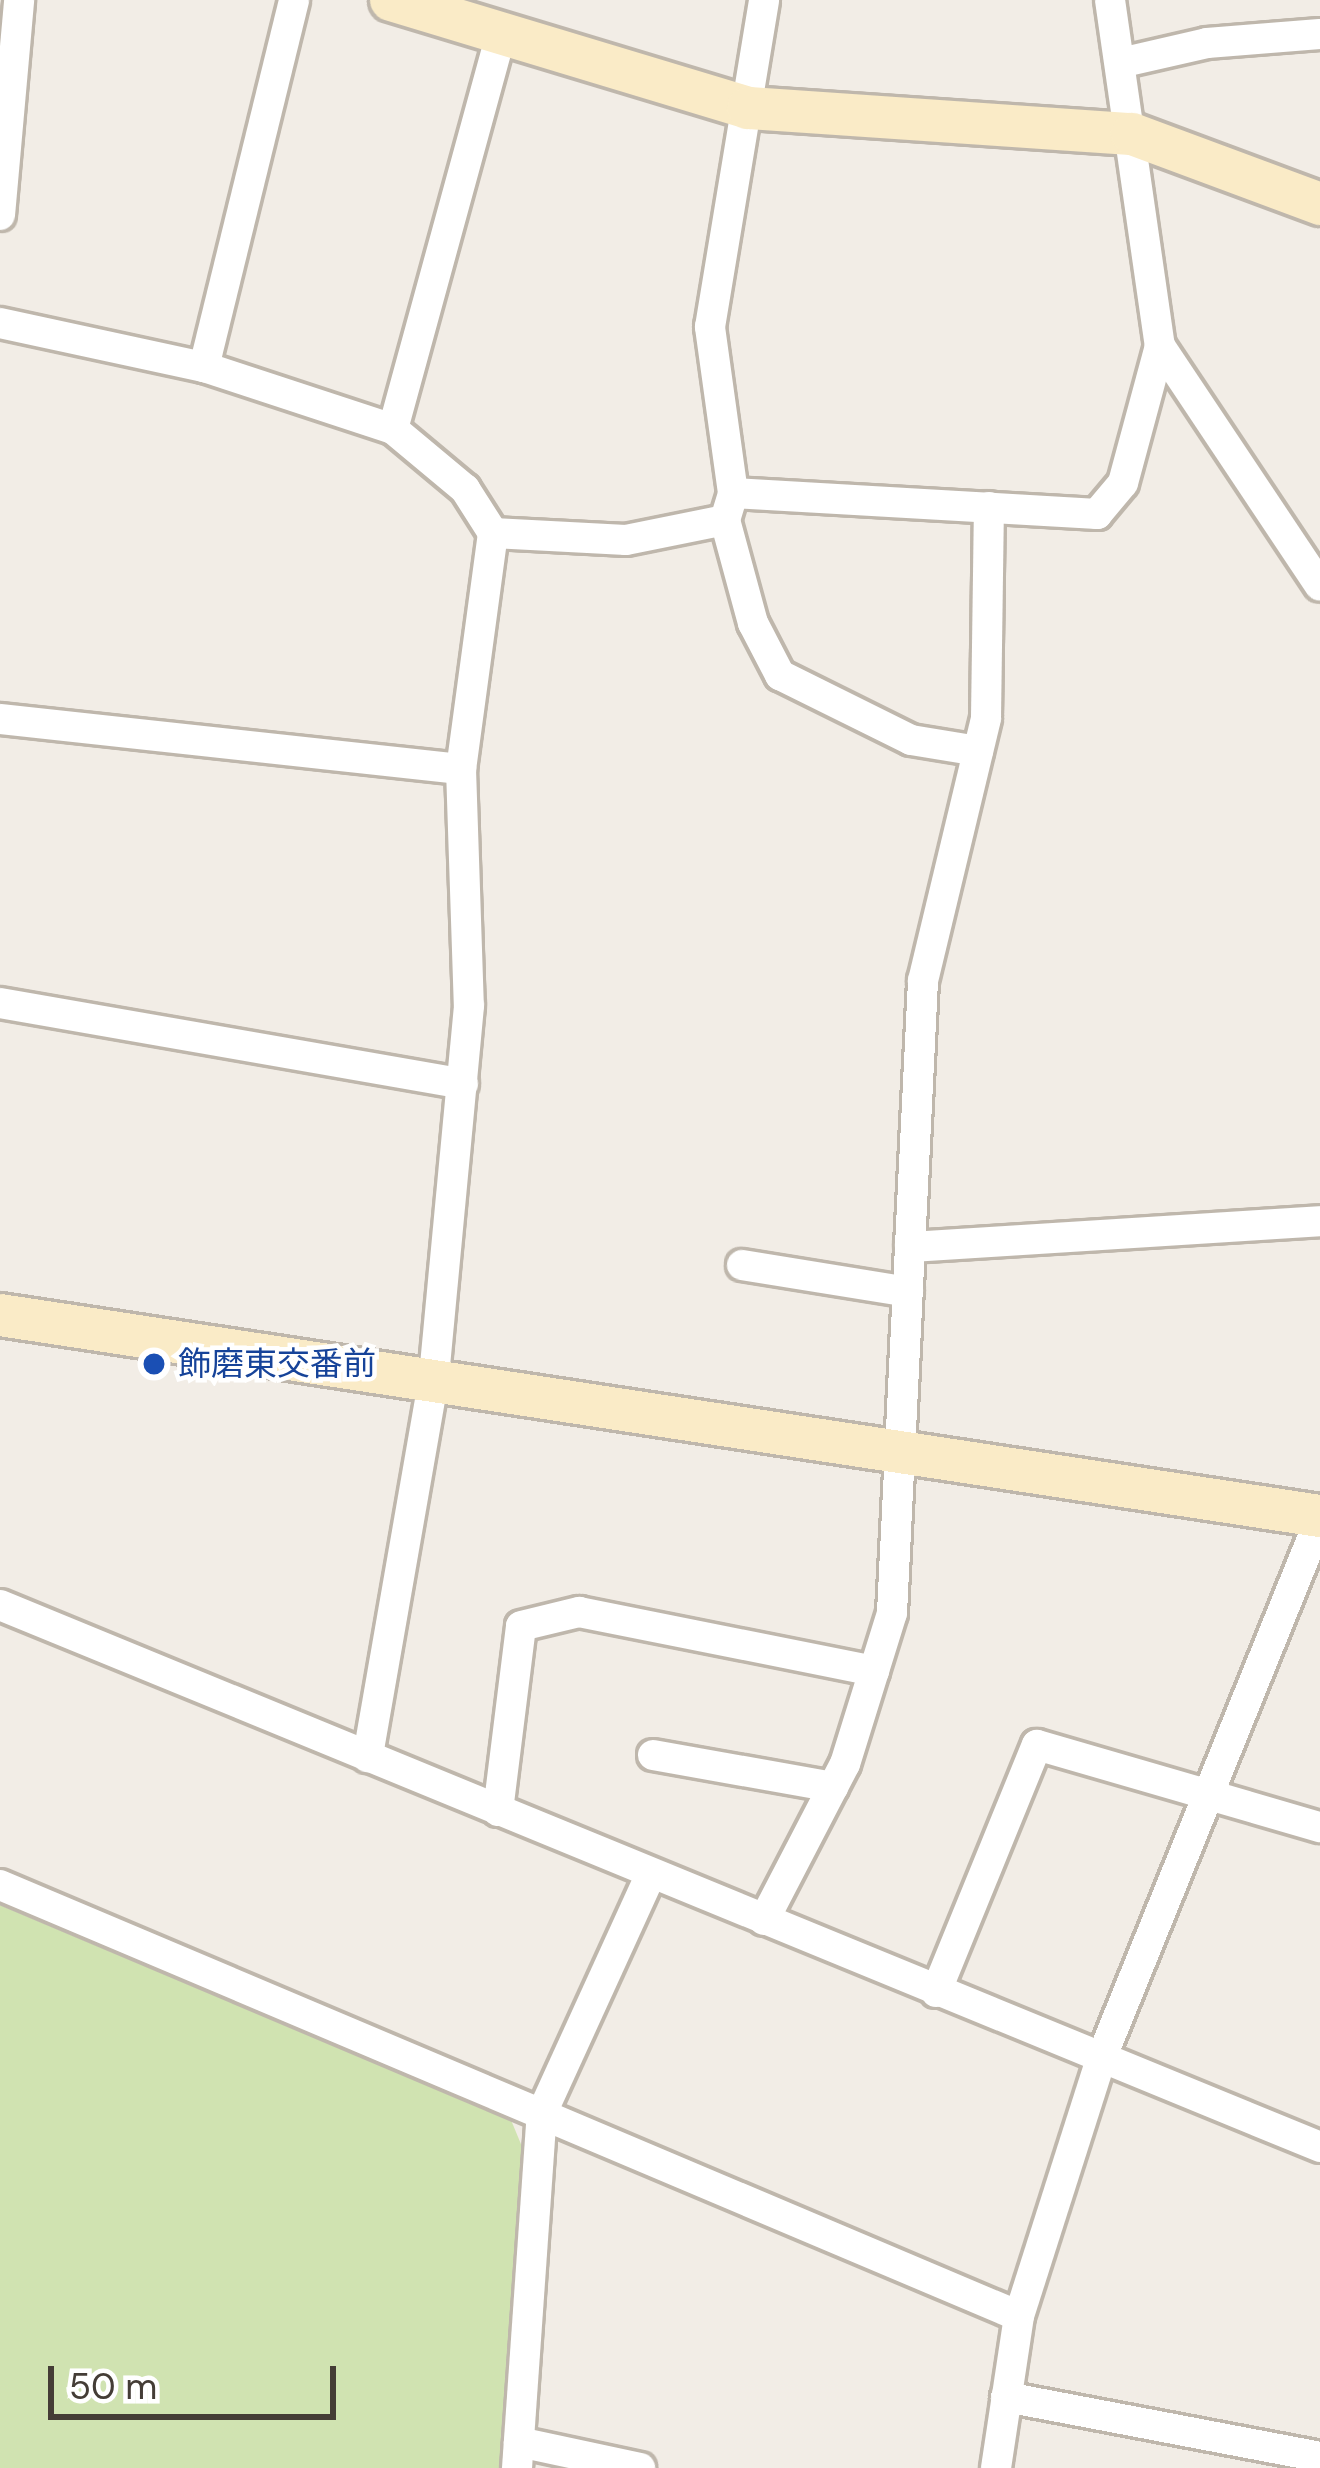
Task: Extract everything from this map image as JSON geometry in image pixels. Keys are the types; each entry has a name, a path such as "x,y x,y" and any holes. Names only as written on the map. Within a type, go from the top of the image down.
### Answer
{"street":[{"path":"0,215 19,0"},
{"path":"204,367 294,0"},
{"path":"391,0 748,108 1132,134 1320,204"},
{"path":"764,0 710,327 729,507 753,623 780,675 911,740 978,751"},
{"path":"493,533 626,540 729,507 989,507 1097,514 1124,483 1160,346 1110,0"},
{"path":"393,429 501,34"},
{"path":"1120,63 1208,43 1320,34"},
{"path":"0,322 204,367 393,429 465,489 493,533 461,769 469,1006 434,1377 368,1757"},
{"path":"1160,346 1320,586"},
{"path":"764,1920 833,1787 892,1612 923,981 978,751 991,659 984,616 989,507"},
{"path":"0,719 461,769"},
{"path":"0,1003 463,1084"},
{"path":"910,1247 1320,1221"},
{"path":"742,1265 908,1292"},
{"path":"0,1315 434,1377 1320,1518 1101,2060 1019,2316 996,2468"},
{"path":"0,1606 1320,2147"},
{"path":"498,1811 521,1626 579,1612 874,1672"},
{"path":"936,1992 1036,1745 1320,1827"},
{"path":"653,1755 833,1787"},
{"path":"640,2468 518,2455 542,2113 651,1874"},
{"path":"0,1886 1019,2316"},
{"path":"1006,2397 1320,2457"}],"green space":[{"path":"0,1905 511,2120 523,2149 500,2468 0,2468"}],"place":[{"name":"飾磨東交番前","path":"154,1364"}]}
